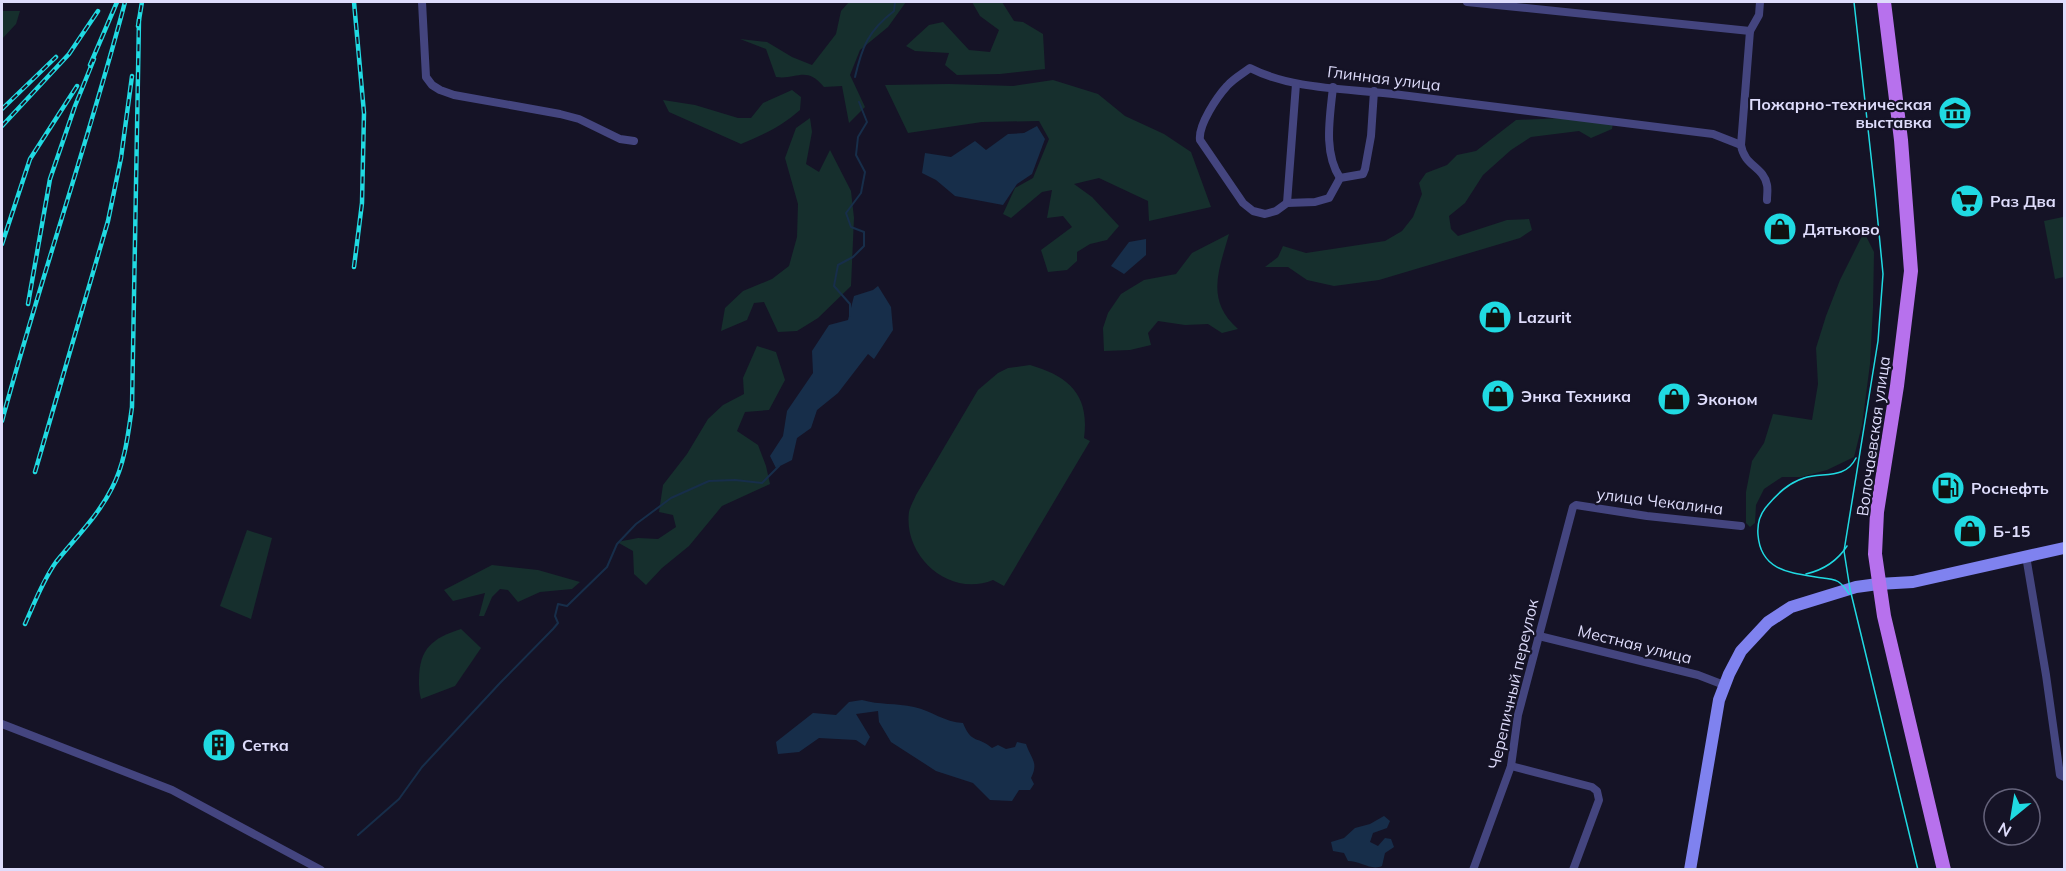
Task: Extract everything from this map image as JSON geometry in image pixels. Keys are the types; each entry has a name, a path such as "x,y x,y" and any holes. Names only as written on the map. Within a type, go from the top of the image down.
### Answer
{"main road":[{"name":"Волочаевская улица","path":"1884,2 1900,131 1911,271 1897,386 1877,512 1875,554 1878,584 1902,697 1944,870"},
{"path":"1690,870 1715,717 1724,685 1734,662 1747,643 1768,622 1791,607 1856,587 1913,582 2064,548"}],"street":[{"path":"422,2 426,77 432,85 454,95 579,119 620,139 634,141"},
{"path":"1467,2 1750,31"},
{"path":"1760,2 1759,15 1750,31 1742,145 1743,154 1761,172 1767,184 1767,200"},
{"name":"Глинная улица","path":"1345,177 1329,198 1315,202 1287,203 1276,211 1265,214 1253,212 1243,203 1200,140 1199,133 1215,102 1228,85 1250,68 1269,78 1296,84 1374,91 1713,134 1742,145"},
{"path":"1287,203 1296,84"},
{"path":"1333,87 1329,137 1335,170 1345,177 1363,174 1365,169 1371,136 1374,91"},
{"name":"улица Чекалина","path":"1576,505 1647,516 1741,526"},
{"name":"Черепичный переулок","path":"1473,870 1511,766 1518,715 1570,512 1576,505"},
{"path":"2026,556 2060,775 2064,777"},
{"name":"Местная улица","path":"1539,636 1676,670 1724,685"},
{"path":"2,724 172,790 321,870"},
{"path":"1511,766 1592,787 1597,791 1599,800 1574,870"}],"green space":[{"path":"849,2 906,2 888,27 860,50 850,75 865,107 849,123 842,86 824,87 818,80 806,75 776,77 766,49 740,39 767,42 792,57 812,65 836,34 841,11"},
{"path":"972,2 1002,2 1014,21 1023,22 1043,34 1045,69 1000,74 957,75 945,65 949,53 915,51 906,46 929,25 943,22 969,50 990,52 999,30 980,16"},
{"path":"2,11 20,11 16,24 2,39"},
{"path":"1053,80 1098,94 1125,116 1164,134 1191,152 1211,207 1149,221 1148,201 1099,178 1074,184 1092,197 1119,226 1107,240 1090,244 1077,252 1077,261 1067,270 1048,272 1041,250 1072,227 1063,216 1047,218 1052,190 1042,192 1011,218 1003,214 1015,188 1033,178 1049,139 1039,121 982,122 908,133 885,85 1013,86"},
{"path":"792,90 801,97 800,110 772,130 741,144 669,112 663,100 695,105 738,118 751,118 763,103"},
{"path":"810,118 812,132 806,164 819,172 830,150 851,191 854,218 851,286 818,318 797,331 778,332 764,302 754,303 747,320 721,331 725,308 743,291 772,279 789,266 797,237 798,204 785,158 796,128"},
{"path":"1563,118 1613,123 1612,129 1591,138 1579,131 1531,137 1511,150 1483,175 1465,203 1449,216 1451,229 1458,236 1507,220 1529,219 1532,230 1520,238 1379,280 1334,286 1307,280 1288,267 1265,267 1278,257 1283,246 1306,253 1385,241 1402,231 1413,217 1422,194 1419,183 1426,173 1447,165 1457,155 1476,151 1516,120"},
{"path":"2063,217 2064,277 2055,279 2044,221"},
{"path":"1864,232 1874,252 1873,308 1870,364 1862,425 1854,457 1827,470 1801,477 1782,477 1764,489 1756,505 1755,523 1750,527 1746,523 1746,492 1752,461 1764,443 1773,414 1812,420 1818,384 1816,348 1840,280"},
{"path":"1229,234 1219,272 1218,296 1221,307 1238,329 1222,333 1208,324 1185,325 1158,321 1148,333 1151,345 1130,350 1104,351 1103,328 1108,313 1121,294 1144,280 1176,274 1192,253"},
{"path":"757,346 776,352 785,380 769,410 745,412 737,431 758,445 770,484 722,506 689,546 662,568 646,585 634,574 633,551 617,542 638,538 658,539 676,527 673,515 659,512 663,485 687,454 708,419 723,405 744,394 743,378"},
{"path":"1030,365 1055,375 1074,389 1080,398 1083,410 1084,438 1090,441 1004,586 993,580 977,584 961,583 946,578 933,570 922,558 914,544 909,529 910,508 978,390 998,373 1008,368"},
{"path":"247,530 272,538 251,619 220,606"},
{"path":"492,565 538,570 580,582 572,589 540,592 518,602 508,590 500,589 492,597 484,616 479,616 485,593 453,601 444,590"},
{"path":"461,629 481,648 455,686 421,699 420,669 425,652 435,641"}],"water":[{"path":"1037,126 1045,139 1032,174 1017,184 1003,205 955,196 936,180 922,173 925,153 951,157 975,141 986,150 1008,134 1024,133"},
{"path":"1146,239 1146,255 1124,274 1111,266 1129,242"},
{"path":"878,286 891,307 893,330 874,359 868,354 838,393 817,410 811,428 797,438 792,460 776,468 770,456 783,436 787,411 813,373 812,351 829,325 848,320 854,296"},
{"path":"862,700 914,707 950,721 963,723 972,737 992,748 998,745 1006,749 1015,747 1017,742 1026,744 1034,764 1031,778 1034,784 1030,790 1019,790 1012,801 990,800 973,783 936,771 891,742 879,722 878,711 856,714 870,737 865,746 856,740 819,738 799,752 778,754 776,742 813,713 836,715 849,702"},
{"path":"1384,816 1390,821 1387,828 1373,833 1370,842 1378,846 1385,838 1391,839 1394,847 1385,853 1382,866 1374,867 1348,861 1344,853 1333,851 1331,842 1344,838 1355,828 1370,824"}],"waterway":[{"path":"855,77 867,40 885,18 894,11 895,2"},
{"path":"850,316 850,304 834,286 838,265 853,257 864,246 864,232 851,227 846,213 861,193 865,172 856,155 858,137 867,122 859,102"},
{"path":"358,835 399,799 422,767 553,629 558,623 555,616 558,604 567,606 607,567 617,544 636,524 671,498 709,481 735,480 762,483 779,466"}],"tram line":[{"path":"1854,2 1883,274 1878,341 1844,551 1850,589 1918,870"},
{"path":"1849,594 1843,586 1832,579 1801,575 1772,564 1760,548 1758,527 1765,509 1788,486 1811,476 1846,470 1856,458"},
{"path":"1806,574 1830,564 1847,546"}],"railway":[{"path":"90,65 117,2"},
{"path":"2,421 125,2"},
{"path":"138,26 142,2"},
{"path":"354,2 364,113 362,203 354,267"},
{"path":"2,126 69,54 98,11"},
{"path":"25,624 51,569 106,498 120,469 127,438 132,407 139,19"},
{"path":"2,109 56,57"},
{"path":"28,304 50,179 94,59"},
{"path":"35,472 108,221 121,158 132,76"},
{"path":"2,244 30,159 77,86"}],"place":[{"name":"Пожарно-техническая выставка","path":"1955,113"},
{"name":"Раз Два","path":"1967,201"},
{"name":"Дятьково","path":"1780,229"},
{"name":"Lazurit","path":"1495,317"},
{"name":"Энка Техника","path":"1498,396"},
{"name":"Эконом","path":"1674,399"},
{"name":"Роснефть","path":"1948,488"},
{"name":"Б-15","path":"1970,531"},
{"name":"Сетка","path":"219,745"}]}
